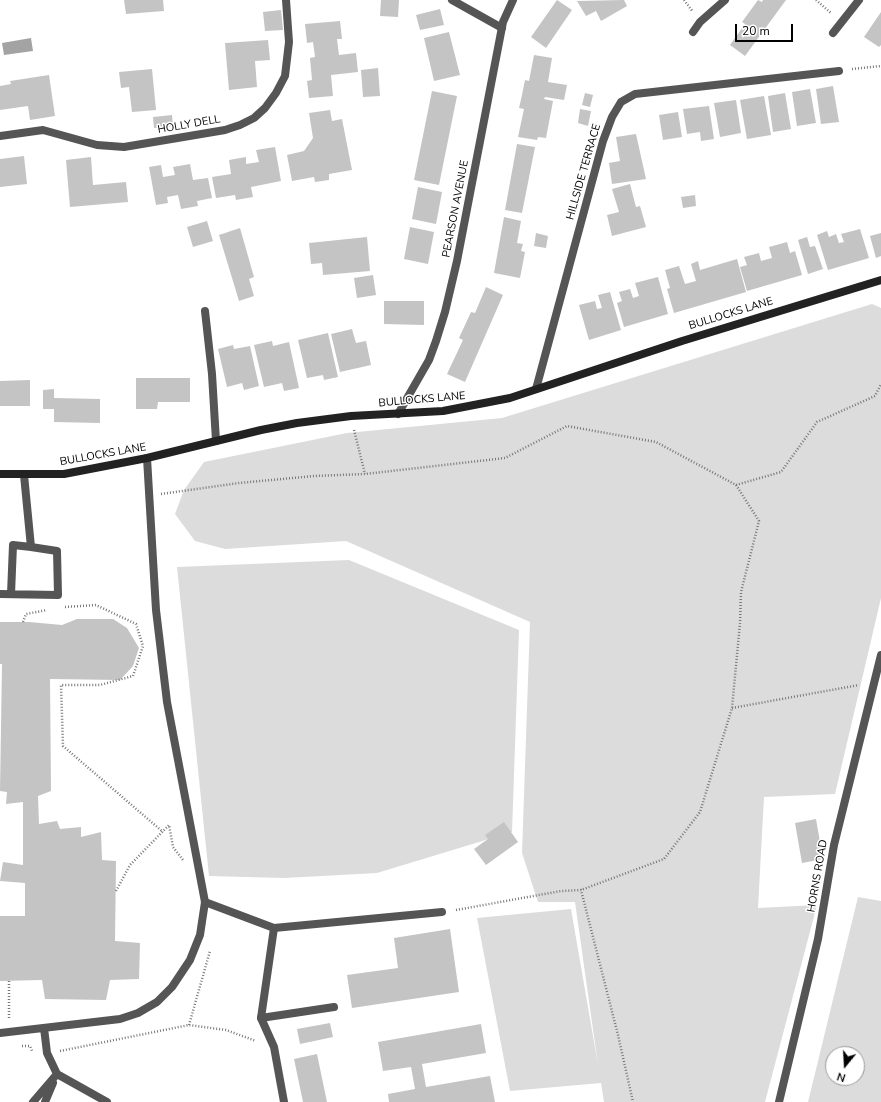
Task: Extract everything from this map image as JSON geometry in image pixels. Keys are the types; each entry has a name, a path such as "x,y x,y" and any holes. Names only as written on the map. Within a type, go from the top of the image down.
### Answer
{"main road":[{"name":"BULLOCKS LANE","path":"0,474 64,474 147,458 297,423 351,416 443,411 510,398 536,388 881,280"}],"street":[{"name":"HOLLY DELL","path":"0,136 43,130 97,145 124,147 225,130 254,118 265,108 276,93 285,76 290,42 286,0"},
{"path":"452,0 502,28"},
{"name":"PEARSON AVENUE","path":"398,414 429,360 445,312 457,261 502,28 513,0"},
{"path":"693,32 700,22 725,0"},
{"path":"833,33 860,0"},
{"name":"HILLSIDE TERRACE","path":"536,388 603,141 612,117 621,102 635,94 839,71"},
{"path":"205,311 212,374 216,441"},
{"path":"0,1033 120,1019 138,1013 157,1002 172,987 190,960 200,935 205,902 166,702 156,610 147,458"},
{"path":"24,475 31,547"},
{"path":"0,594 58,595 57,551 13,545 11,594"},
{"name":"HORNS ROAD","path":"779,1102 818,939 834,845 881,655"},
{"path":"205,902 274,928 442,912"},
{"path":"274,928 261,1018 274,1047 284,1102"},
{"path":"261,1018 334,1007"},
{"path":"44,1028 47,1053 57,1074 107,1102"},
{"path":"33,1102 57,1074"},
{"path":"45,1102 57,1074"}],"path":[{"path":"816,0 843,22"},
{"path":"839,71 881,66"},
{"path":"736,486 781,472 817,422 875,396 881,384"},
{"path":"351,416 365,474"},
{"path":"149,495 254,482 314,476 365,474 505,458 567,426 656,442 736,486 759,520 741,592 740,623 732,708 700,812 664,859 581,890 561,891 442,912"},
{"path":"62,607 96,606 136,624 143,646 133,676 100,685 61,685 63,746 163,832"},
{"path":"22,622 26,614 55,608"},
{"path":"732,708 874,682"},
{"path":"116,891 130,865 170,825 173,847 186,865"},
{"path":"581,890 618,1035 633,1102"},
{"path":"189,1025 212,945"}],"shaded area":[{"path":"31,38 33,51 4,55 2,43"},
{"path":"872,304 881,308 881,598 835,794 764,797 758,908 817,905 765,1102 604,1102 601,1083 510,1091 477,918 571,909 598,1065 575,902 538,902 522,853 530,622 346,541 225,549 195,541 175,514 184,490 204,462 347,433 502,418"},
{"path":"349,560 519,630 512,832 377,873 284,878 209,876 177,567"},
{"path":"858,897 881,901 881,1102 808,1102"}],"building":[{"path":"124,0 163,0 164,11 126,14"},
{"path":"381,0 399,0 398,17 380,16"},
{"path":"557,0 572,10 546,48 531,37"},
{"path":"624,0 627,6 601,21 596,11 586,16 577,1"},
{"path":"758,0 762,2 763,0 786,0 745,56 730,45 745,24 742,22"},
{"path":"440,9 444,25 420,30 416,15"},
{"path":"281,10 283,30 265,31 263,12"},
{"path":"881,12 881,45 879,47 864,37"},
{"path":"340,21 342,39 337,39 339,55 356,53 358,72 331,75 333,96 309,98 307,81 312,80 310,58 315,57 313,42 307,43 305,24"},
{"path":"449,32 460,75 434,81 424,38"},
{"path":"268,40 270,60 255,61 257,87 229,90 225,43"},
{"path":"534,55 552,58 548,82 567,85 564,100 545,97 544,99 553,101 546,138 538,137 537,140 518,137 524,109 519,108 525,80 529,81"},
{"path":"378,68 380,96 363,97 361,70"},
{"path":"152,69 156,110 132,112 129,87 121,88 119,72"},
{"path":"49,75 55,116 30,120 28,106 0,110 0,86 11,84 10,81"},
{"path":"833,86 839,122 821,124 816,89"},
{"path":"810,89 816,123 797,126 792,92"},
{"path":"432,91 457,96 439,185 414,180"},
{"path":"585,93 593,95 590,107 582,105"},
{"path":"785,93 791,129 773,132 768,96"},
{"path":"764,96 771,135 747,139 740,100"},
{"path":"736,100 741,133 720,137 714,103"},
{"path":"709,106 714,139 701,141 700,132 687,134 683,109"},
{"path":"580,109 591,111 588,126 578,123"},
{"path":"330,110 332,121 342,119 352,170 329,174 329,180 315,182 314,177 292,181 287,155 304,151 313,138 309,113"},
{"path":"678,112 682,137 663,140 659,115"},
{"path":"172,115 173,126 154,128 153,117"},
{"path":"636,134 646,179 612,184 609,163 620,161 616,137"},
{"path":"517,144 535,147 522,213 505,210"},
{"path":"275,147 281,181 251,187 253,197 236,200 235,195 216,198 212,177 231,174 229,160 246,157 246,164 259,162 256,150"},
{"path":"24,156 27,184 0,187 0,159"},
{"path":"91,157 93,185 126,182 128,202 70,207 66,160"},
{"path":"190,164 193,180 208,178 212,198 197,201 198,206 181,209 178,195 167,197 168,203 156,205 149,167 161,165 163,177 175,175 173,167"},
{"path":"630,184 636,207 640,206 646,227 612,236 607,215 619,212 612,189"},
{"path":"418,187 442,192 436,224 412,219"},
{"path":"695,195 696,206 683,208 681,197"},
{"path":"504,217 521,221 517,243 523,244 521,251 525,252 520,278 494,273"},
{"path":"207,221 213,241 193,247 187,227"},
{"path":"410,227 434,232 428,264 404,259"},
{"path":"240,228 254,277 249,279 254,296 239,301 219,235"},
{"path":"860,229 869,258 828,270 817,235 827,231 829,237 836,234 839,243 844,242 841,234"},
{"path":"536,233 548,236 546,248 534,246"},
{"path":"881,233 881,256 876,258 870,236"},
{"path":"367,237 370,271 323,275 322,263 311,264 309,243"},
{"path":"807,237 810,247 815,246 823,269 808,274 798,240"},
{"path":"787,242 790,253 795,251 802,275 747,291 740,267 747,265 744,257 759,253 761,261 772,258 769,247"},
{"path":"737,259 746,292 674,313 667,289 670,288 665,270 679,266 685,284 696,281 691,264 698,261 700,270"},
{"path":"373,275 376,295 357,298 354,278"},
{"path":"658,277 668,314 624,327 617,303 622,301 619,292 630,289 633,298 639,296 635,283"},
{"path":"486,287 503,295 465,382 447,374 463,340 459,338 471,312 475,313"},
{"path":"610,292 621,330 589,340 579,305 595,301 597,309 602,308 598,295"},
{"path":"384,301 424,301 424,325 384,324"},
{"path":"352,329 356,343 366,341 371,365 340,372 331,334"},
{"path":"328,333 338,377 324,380 323,375 307,378 298,340"},
{"path":"272,341 273,346 289,342 299,388 284,391 282,383 264,387 254,345"},
{"path":"233,345 234,349 250,346 259,386 244,390 242,383 227,387 218,349"},
{"path":"136,378 190,378 190,402 158,402 157,409 136,409"},
{"path":"30,380 30,406 0,406 0,381"},
{"path":"54,389 54,398 100,399 100,423 54,422 54,409 43,409 43,390"},
{"path":"77,619 113,619 127,628 139,648 133,666 120,680 50,679 51,791 38,796 39,824 57,821 60,829 81,827 81,837 101,832 102,860 116,861 115,941 140,943 139,979 110,980 106,1000 45,999 42,980 0,981 0,916 25,916 25,883 0,881 3,862 23,865 23,802 6,804 7,792 0,791 2,664 0,664 0,622 29,622 62,625"},
{"path":"816,819 823,859 802,863 795,823"},
{"path":"504,822 518,842 486,865 474,849 488,839 485,835"},
{"path":"450,929 459,992 352,1008 347,975 398,968 394,938"},
{"path":"330,1023 333,1037 300,1044 297,1029"},
{"path":"481,1024 486,1053 422,1064 426,1087 490,1076 495,1102 389,1102 388,1094 415,1089 411,1067 383,1071 378,1042"},
{"path":"317,1054 327,1102 303,1102 294,1059"}]}
